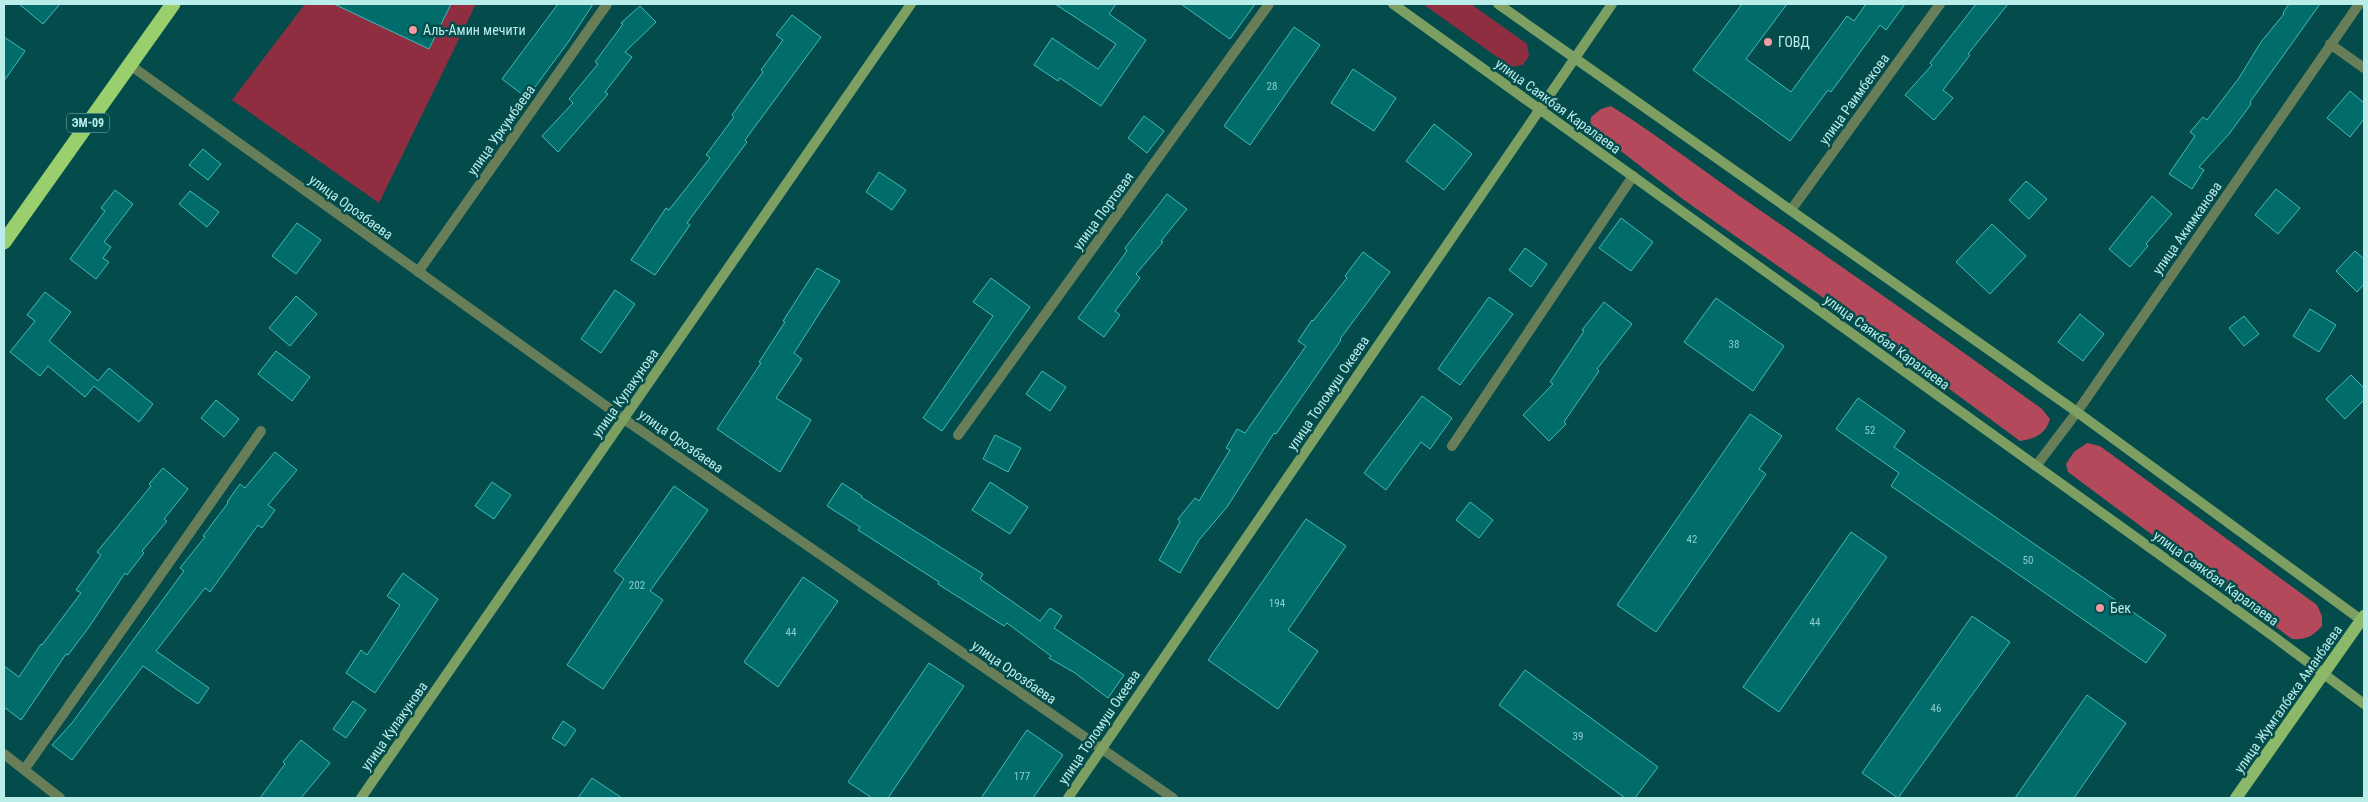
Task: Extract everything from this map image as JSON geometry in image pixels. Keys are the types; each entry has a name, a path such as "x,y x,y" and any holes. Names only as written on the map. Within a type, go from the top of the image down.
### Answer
{"highway":[{"name":"ЭМ-09","path":"4,242 173,4"}],"main road":[{"name":"улица Жумгалбека Аманбаева","path":"2236,798 2363,619"}],"street":[{"name":"улица Уркумбаева","path":"418,272 607,4"},
{"name":"улица Кулакунова","path":"361,798 911,4"},
{"name":"улица Портовая","path":"958,435 1269,4"},
{"name":"улица Саякбая Каралаева","path":"1393,4 2273,636 2364,704"},
{"path":"1498,4 2077,412 2363,619"},
{"name":"улица Толомуш Океева","path":"1068,798 1612,4"},
{"name":"улица Раимбекова","path":"1791,210 1940,4"},
{"name":"улица Акимканова","path":"2036,466 2077,412 2359,4"},
{"path":"2330,44 2364,68"},
{"name":"улица Орозбаева","path":"130,65 624,418 1173,798"},
{"path":"1452,446 1633,176"},
{"path":"24,770 262,431"},
{"path":"4,754 60,798"}],"shaded area":[{"path":"305,4 476,4 379,203 232,100"},
{"path":"1423,4 1471,4 1527,44 1529,56 1523,65 1511,67"},
{"path":"1611,106 2042,409 2050,419 2043,432 2031,439 2020,441 1876,335 1684,200 1590,127 1591,117 1601,109"},
{"path":"2087,443 2100,446 2317,605 2322,616 2322,626 2309,637 2292,639 2068,472 2066,464 2074,452"}],"building":[{"path":"19,4 60,4 43,24"},
{"name":"Аль-Амин мечити","path":"334,4 451,4 429,49"},
{"path":"558,4 593,4 569,41 527,98 502,79"},
{"path":"1055,4 1116,4 1109,14 1146,40 1101,106 1060,78 1058,81 1034,65 1052,38 1098,69 1116,44"},
{"path":"1181,4 1255,4 1230,39"},
{"path":"1742,4 1787,4 1746,59 1791,92 1847,16 1854,21 1866,4 1905,4 1886,30 1880,25 1831,92 1828,90 1790,141 1693,70"},
{"path":"1976,4 2008,4 1968,54 1970,55 1943,90 1953,98 1934,120 1905,95 1932,65 1930,63"},
{"path":"2289,4 2320,4 2229,134 2199,167 2204,170 2192,189 2169,174 2195,136 2190,132 2203,117 2207,120 2239,78 2261,42 2284,14"},
{"path":"640,6 656,22 625,52 632,57 605,92 608,94 558,152 542,136 573,103 569,99 598,64 595,62 623,24 621,23"},
{"path":"792,15 821,37 687,223 690,225 655,275 631,260 666,208 669,210 710,158 706,155 734,117 732,115 783,40 776,35"},
{"path":"1294,27 1320,45 1250,145 1224,126"},
{"path":"4,37 25,51 4,81"},
{"path":"1353,69 1396,98 1374,131 1331,103"},
{"path":"2350,91 2364,103 2364,119 2350,137 2327,118"},
{"path":"1144,116 1164,131 1147,153 1128,138"},
{"path":"1434,124 1472,154 1444,190 1406,161"},
{"path":"203,149 221,164 208,180 189,165"},
{"path":"879,172 906,190 892,210 866,192"},
{"path":"2026,181 2047,199 2029,219 2009,200"},
{"path":"2276,189 2300,208 2278,234 2255,215"},
{"path":"115,190 133,204 104,242 111,247 103,258 109,262 96,279 70,259 105,211 101,208"},
{"path":"190,191 219,212 207,227 179,204"},
{"path":"1167,194 1187,209 1136,274 1140,278 1115,311 1120,315 1104,337 1078,318 1127,251 1125,248"},
{"path":"2152,196 2172,214 2146,244 2148,246 2130,267 2109,249"},
{"path":"1621,218 1653,242 1631,271 1599,248"},
{"path":"297,223 321,240 296,274 272,256"},
{"path":"1992,224 2026,256 1990,294 1956,262"},
{"path":"1525,248 1547,264 1531,287 1509,270"},
{"path":"2355,251 2364,259 2364,284 2357,292 2336,271"},
{"path":"1363,252 1390,272 1340,339 1276,434 1274,433 1227,507 1199,540 1180,573 1159,560 1180,522 1178,519 1195,498 1199,501 1230,450 1226,448 1237,429 1245,433 1306,346 1298,341 1312,320 1347,278 1345,276"},
{"path":"817,268 840,281 794,353 802,359 776,398 811,420 780,472 717,429 761,363 759,362 785,322 783,321"},
{"path":"991,278 1030,307 942,431 923,418 993,316 973,302"},
{"path":"615,290 635,304 601,353 581,339"},
{"path":"45,292 71,312 49,341 98,381 109,368 153,404 139,422 94,386 85,397 48,366 40,376 10,352 35,321 27,315"},
{"path":"296,296 317,314 290,346 269,328"},
{"path":"1489,297 1513,314 1460,385 1438,369"},
{"path":"1716,298 1784,346 1753,391 1684,342"},
{"path":"1604,302 1632,324 1597,369 1599,371 1564,422 1566,424 1549,441 1523,415 1553,384 1550,382 1584,331 1582,330"},
{"path":"2310,309 2336,325 2319,352 2293,336"},
{"path":"2080,314 2104,334 2083,361 2058,342"},
{"path":"2244,316 2259,334 2244,346 2229,328"},
{"path":"276,351 310,377 292,401 258,374"},
{"path":"1042,371 1066,387 1050,411 1026,394"},
{"path":"2351,375 2364,388 2364,400 2345,419 2326,399"},
{"path":"1422,396 1452,418 1430,449 1421,442 1386,490 1364,473"},
{"path":"1858,398 1905,431 1894,447 2166,635 2146,663 1891,486 1899,473 1836,429"},
{"path":"216,400 239,419 224,437 201,418"},
{"path":"1750,414 1782,436 1759,469 1766,474 1656,632 1617,605"},
{"path":"995,435 1021,448 1008,472 983,459"},
{"path":"275,452 297,470 268,505 275,510 262,528 258,525 210,592 205,588 156,651 209,688 198,704 143,666 72,760 52,745 72,723 184,571 180,568 205,537 203,536 240,484 245,488"},
{"path":"163,468 188,489 164,519 167,521 142,551 144,553 127,575 125,573 89,627 68,655 66,654 21,720 4,707 4,666 19,677 41,644 81,593 76,590 101,555 97,552 151,486 149,484"},
{"path":"492,482 511,495 494,519 475,506"},
{"path":"990,482 1028,507 1010,534 972,510"},
{"path":"842,483 983,574 980,579 1040,621 1050,608 1062,616 1054,628 1124,675 1108,698 1075,673 1049,658 1051,656 1007,623 1004,626 938,584 939,582 858,530 860,527 827,506"},
{"path":"674,486 708,510 650,591 663,600 603,689 567,665 624,579 614,571"},
{"path":"1470,502 1493,520 1479,538 1456,520"},
{"path":"1306,519 1346,546 1288,630 1318,651 1278,709 1208,660"},
{"path":"1851,532 1887,557 1779,712 1743,687"},
{"path":"403,573 438,599 375,693 346,673 361,650 367,655 400,605 387,596"},
{"path":"803,577 838,601 778,687 744,662"},
{"path":"1972,616 2010,642 1898,798 1862,773"},
{"path":"929,663 964,686 888,798 872,798 848,782"},
{"path":"1525,670 1658,767 1635,798 1625,798 1499,705"},
{"path":"2087,695 2126,723 2074,798 2015,798"},
{"path":"353,701 366,710 346,738 333,729"},
{"path":"563,721 576,730 565,746 552,738"},
{"path":"1027,730 1063,755 1033,798 981,798"},
{"path":"301,740 330,763 301,798 260,798 285,764 283,762"},
{"path":"592,778 622,798 578,798"}],"place":[{"name":"Аль-Амин мечити","path":"413,30"},
{"name":"ГОВД","path":"1768,42"},
{"name":"Бек","path":"2100,608"}]}
